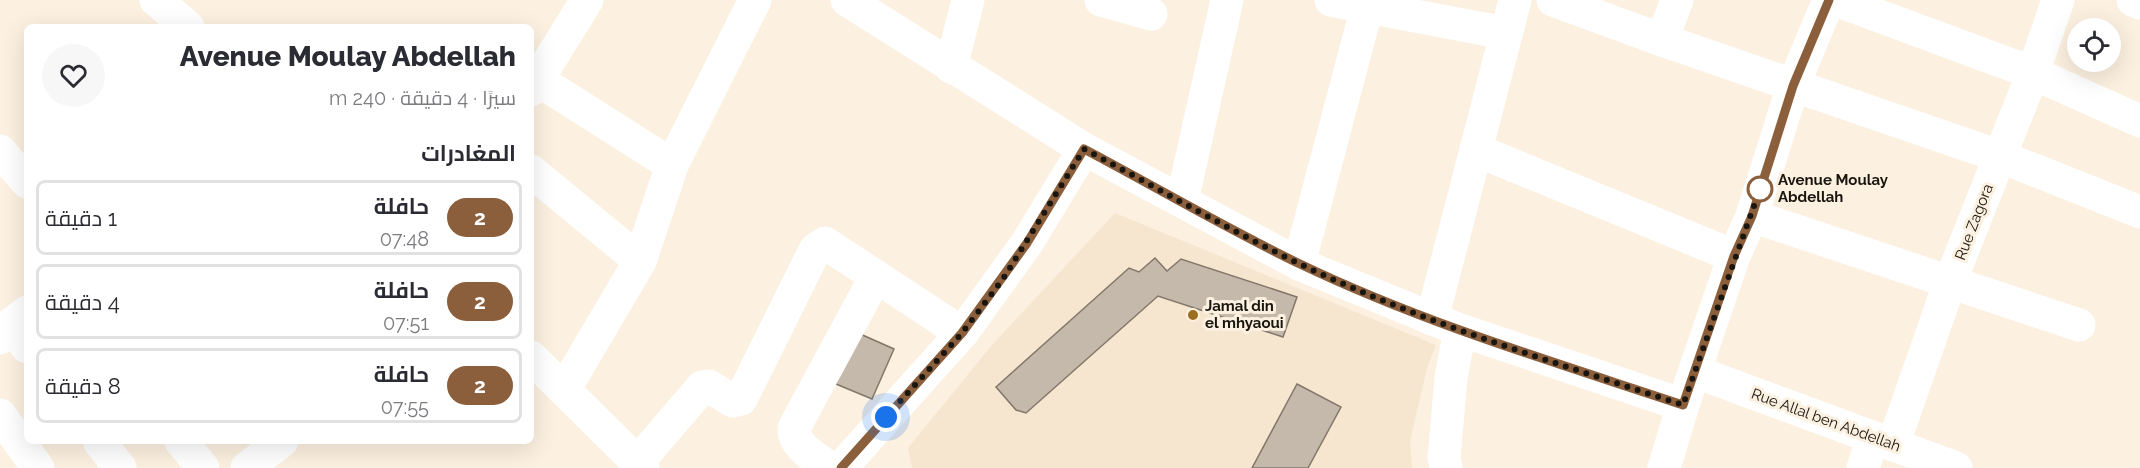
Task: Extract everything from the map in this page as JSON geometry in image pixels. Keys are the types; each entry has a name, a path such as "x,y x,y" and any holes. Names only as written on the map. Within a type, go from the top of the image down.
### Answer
{"street":[{"path":"156,0 184,24"},
{"path":"587,0 534,85 672,165"},
{"path":"564,390 640,261 672,165 755,0"},
{"path":"847,0 1084,149 1299,264 1446,324 1683,405"},
{"path":"951,67 968,0"},
{"path":"1101,0 1151,14"},
{"path":"1182,201 1227,0"},
{"path":"1331,0 1368,4 1505,33"},
{"path":"1446,468 1444,458 1451,378 1446,324 1476,150 1515,0"},
{"path":"1553,0 1793,86 1999,156 2140,212"},
{"path":"1662,40 1677,0"},
{"path":"1664,468 1734,256 1752,216 1793,86 1829,0"},
{"path":"1836,0 2033,73 2140,121"},
{"name":"Rue Zagora","path":"1876,451 1950,282 2033,73 2058,0"},
{"path":"2133,0 2140,3"},
{"path":"1299,264 1368,4"},
{"path":"841,468 962,333 1027,243 1084,149"},
{"path":"1476,150 1734,256"},
{"path":"0,151 24,179"},
{"path":"534,173 640,261"},
{"path":"1752,216 2079,325"},
{"path":"534,360 641,465 702,387 709,386 733,401 741,399 818,247 825,243 962,333"},
{"path":"830,468 800,445 794,428 876,276"},
{"name":"Rue Allal ben Abdellah","path":"1696,372 1876,451 1956,468"},
{"path":"0,415 38,468"},
{"path":"101,444 120,468"},
{"path":"183,444 203,468"},
{"path":"247,468 278,444"}],"shaded area":[{"name":"Jamal din el mhyaoui","path":"1115,213 1436,345 1427,368 1410,441 1412,468 912,468 908,448 992,345"}],"building":[{"path":"1155,258 1167,271 1181,259 1297,297 1283,337 1158,296 1026,413 1016,410 996,387 1129,268 1139,272"},
{"path":"858,333 894,349 872,399 836,384"},
{"path":"1297,384 1341,407 1308,468 1252,468"}],"bus line":[{"name":"2","path":"841,468 962,333 1027,243 1084,149 1299,264 1460,330 1683,405 1734,256 1752,216 1793,86 1829,0"}],"place":[{"name":"Avenue Moulay Abdellah","path":"1760,189"},
{"name":"Jamal din el mhyaoui","path":"1193,315"}],"route":[{"path":"886,417 962,333 1003,279 1084,149 1299,264 1460,330 1683,405 1734,256 1752,216 1760,189"}]}
